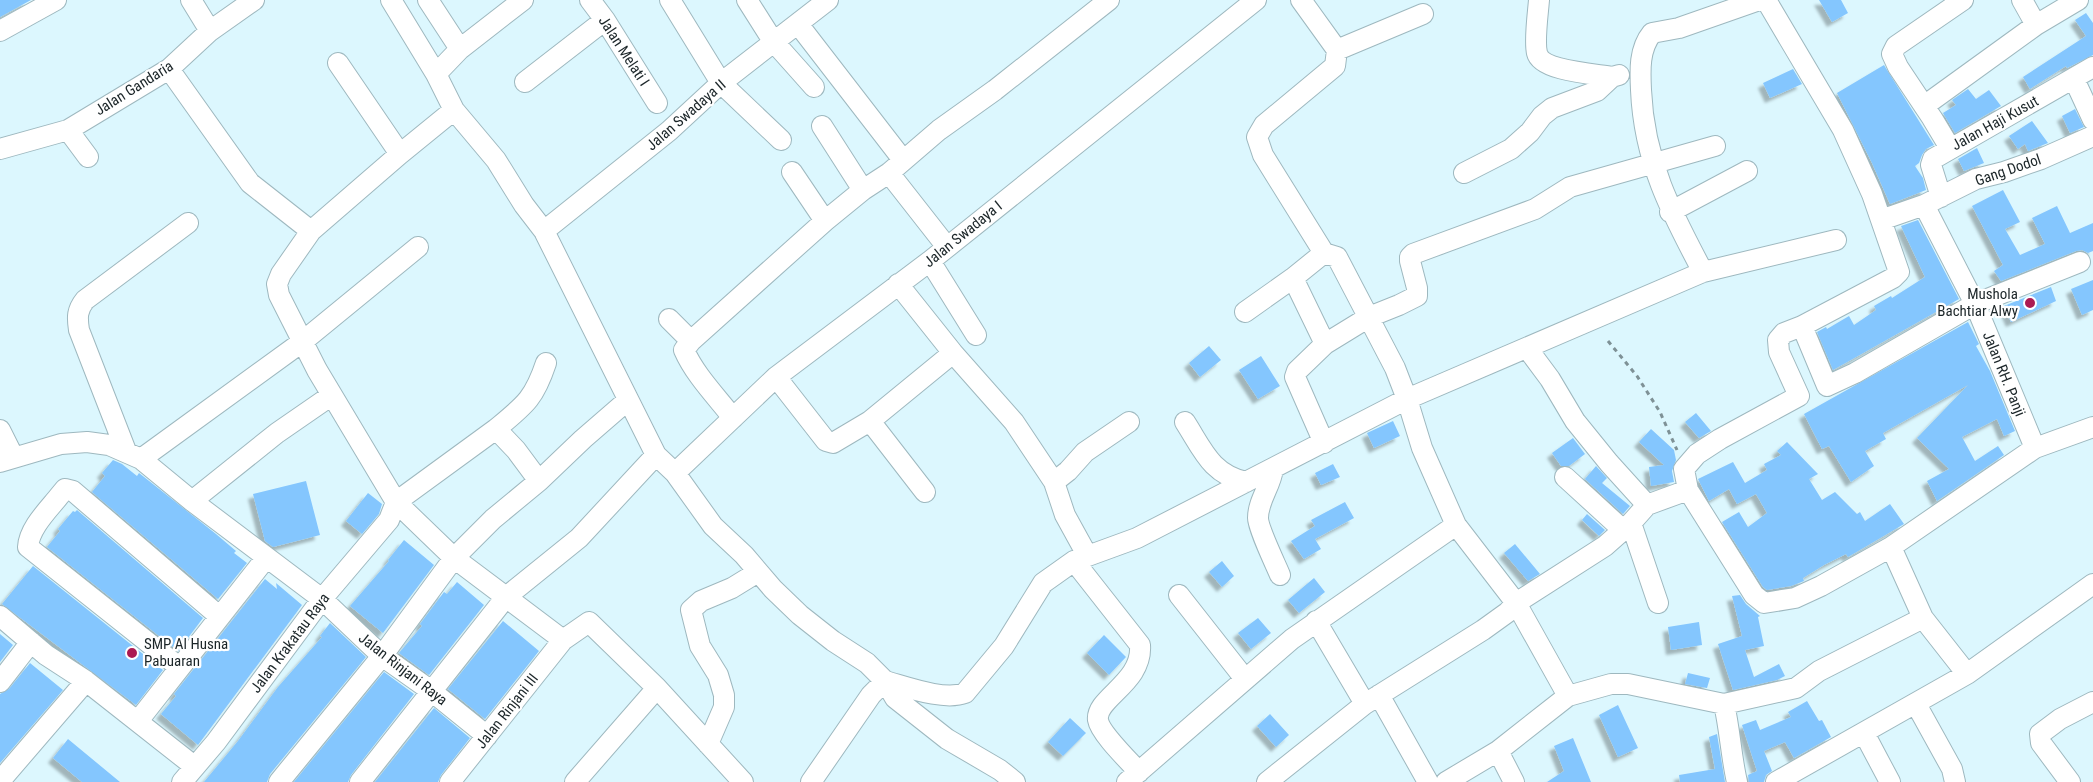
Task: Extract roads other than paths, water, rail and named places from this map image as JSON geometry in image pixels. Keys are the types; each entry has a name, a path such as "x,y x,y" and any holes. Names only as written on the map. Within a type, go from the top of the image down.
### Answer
{"street":[{"path":"0,31 56,0"},
{"path":"191,0 210,31"},
{"path":"391,0 436,74 454,110 496,160 524,205 544,231 656,455 675,473 712,526 744,555 800,615 833,641 867,663 885,681 895,698 947,739 1016,782"},
{"path":"428,0 460,49"},
{"name":"Jalan Melati I","path":"590,0 657,103"},
{"path":"670,0 721,83 781,140"},
{"path":"747,0 773,41 814,87"},
{"name":"Jalan Swadaya II","path":"544,231 669,131 721,83 828,0"},
{"path":"733,418 688,359 684,350 691,341 863,190 896,167 1109,0"},
{"name":"Jalan Swadaya I","path":"675,473 776,377 930,261 1256,0"},
{"path":"1301,0 1337,50 1335,66 1264,125 1257,137 1263,155 1324,253"},
{"path":"1539,0 1537,54 1543,62 1560,68 1612,77 1640,70"},
{"path":"1703,272 1671,212 1652,163 1641,111 1640,70 1644,43 1652,33 1679,28 1759,0"},
{"path":"1766,0 1843,130 1872,194 1899,272 1893,278 1802,326 1784,333 1778,340 1779,352 1799,396"},
{"path":"1950,148 1898,67 1893,54 1896,46 1963,0"},
{"path":"2022,0 2036,25"},
{"path":"1924,106 2036,25 2078,0"},
{"name":"Jalan Gandaria","path":"0,149 68,130 169,69 210,31 252,1"},
{"path":"436,74 460,49 516,2"},
{"path":"1337,50 1423,14"},
{"path":"525,82 605,20"},
{"path":"798,24 896,167 947,247"},
{"path":"338,63 400,154"},
{"name":"Jalan Haji Kusut","path":"1933,201 1931,165 1933,159 2093,67"},
{"path":"169,69 250,183 311,231"},
{"path":"1464,173 1511,149 1552,108 1597,91 1612,77"},
{"path":"2074,79 2093,120"},
{"path":"454,110 311,231 282,274 277,284 279,295 302,342 396,502 454,558 563,639"},
{"path":"822,126 863,190"},
{"path":"68,130 88,157"},
{"name":"Gang Dodol","path":"1881,220 1933,201 1976,179 2041,159 2093,136"},
{"path":"1324,444 1295,377 1297,371 1325,345 1369,317 1399,306 1417,296 1418,288 1410,261 1413,254 1535,208 1569,187 1715,146"},
{"path":"1671,212 1747,171"},
{"path":"792,172 825,221"},
{"name":"Jalan RH. Panji","path":"1933,201 2035,448"},
{"path":"134,455 79,330 77,315 79,307 85,300 189,223"},
{"path":"885,681 944,695 956,696 965,693 1004,646 1043,583 1081,558 1137,538 1324,444 1407,399 1703,272 1836,240"},
{"path":"134,455 302,342 418,247"},
{"path":"1245,312 1324,253 1337,257 1395,368 1422,448 1456,525 1516,603 1568,696"},
{"path":"930,261 976,335"},
{"path":"2080,261 1975,304 1855,373 1799,396 1720,439 1697,454 1684,469 1688,490 1744,581 1754,595 1764,603 1795,598 1891,547 2035,448 2093,427"},
{"path":"1293,278 1325,345"},
{"path":"898,284 1014,422 1054,482 1081,558 1140,645 1141,656 1136,670 1099,711 1098,721 1133,777 1245,679 1316,621 1456,525"},
{"path":"669,319 691,341"},
{"path":"1802,326 1827,386"},
{"path":"1527,348 1550,379 1575,421 1608,463 1647,505"},
{"path":"776,377 826,441 832,443 870,421 953,352"},
{"path":"396,502 496,429 526,404 538,385 546,363"},
{"path":"192,501 277,433 332,395"},
{"path":"279,782 382,656 454,558 493,519 539,481 628,400"},
{"path":"870,421 925,492"},
{"path":"1054,482 1068,471 1085,452 1129,422"},
{"path":"1185,422 1214,467 1229,478 1246,482"},
{"path":"496,429 516,450 539,481"},
{"path":"0,430 7,459 61,444 87,442 109,445 134,455"},
{"name":"Jalan Rinjani Raya","path":"134,455 322,599 382,656 430,690 487,736"},
{"path":"360,782 430,690 506,597 579,538 656,455"},
{"path":"1273,469 1258,519 1280,574"},
{"path":"1565,477 1627,527 1658,603"},
{"path":"179,667 28,547 28,540 33,530 60,495 65,489 73,491 219,616"},
{"path":"1267,782 1372,700 1483,630 1508,612 1516,603 1605,546 1647,505 1688,490"},
{"name":"Jalan Krakatau Raya","path":"182,782 216,742 322,599 389,520 396,502"},
{"path":"1891,547 1923,618 1967,674"},
{"path":"138,721 266,558"},
{"path":"708,744 724,707 724,694 718,675 700,646 691,610 702,601 732,588 758,572"},
{"path":"1776,782 1799,777 1864,733 1967,674 2093,584"},
{"path":"1179,595 1245,679"},
{"path":"0,616 46,655 86,681 194,766"},
{"path":"1446,782 1498,751 1568,696 1611,684 1628,684 1724,704 1797,688 1819,671 1923,618"},
{"path":"1316,621 1428,782"},
{"name":"Jalan Rinjani III","path":"450,782 563,639 589,622 657,688"},
{"path":"0,682 31,642"},
{"path":"0,781 86,681"},
{"path":"811,782 871,695 885,681"},
{"path":"575,782 657,688 743,782"},
{"path":"2070,782 2041,744 2040,734 2060,719 2093,702"},
{"path":"1724,704 1732,763 1737,782"},
{"path":"1916,704 1952,769 1955,782"},
{"path":"1864,733 1890,782"},
{"path":"1498,751 1514,782"}],"place":[{"name":"Mushola Bachtiar Alwy","path":"2030,303"},
{"name":"SMP Al Husna Pabuaran","path":"132,653"}]}
